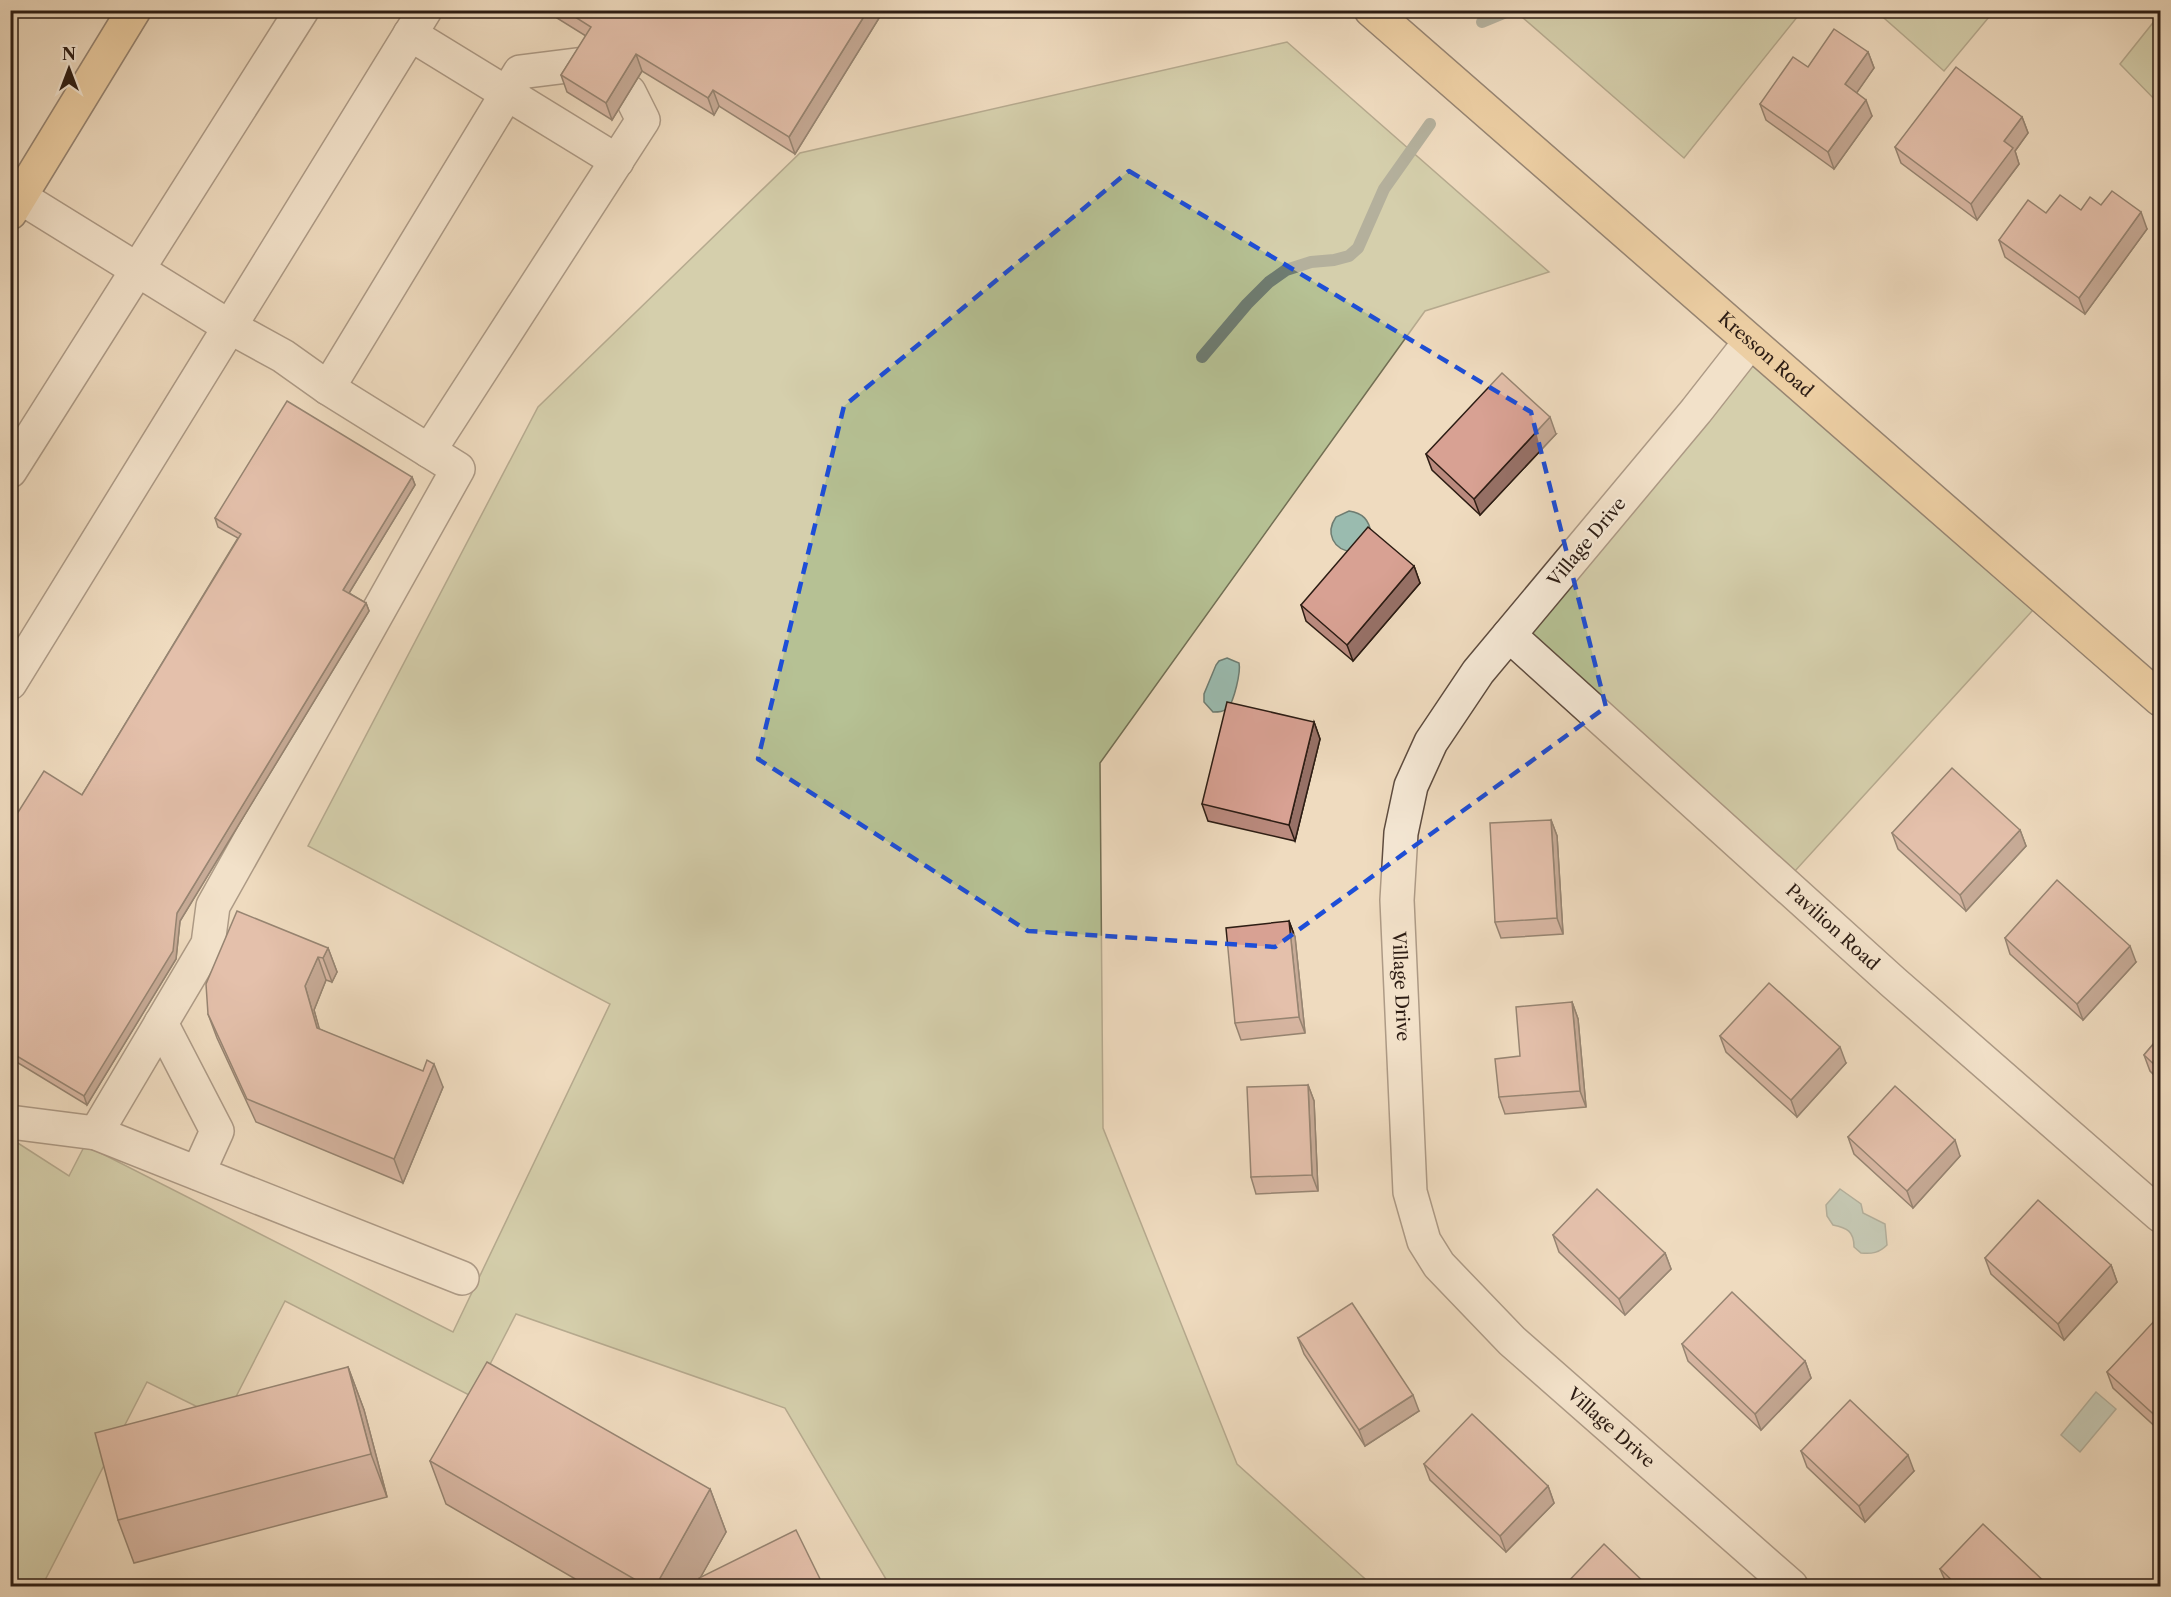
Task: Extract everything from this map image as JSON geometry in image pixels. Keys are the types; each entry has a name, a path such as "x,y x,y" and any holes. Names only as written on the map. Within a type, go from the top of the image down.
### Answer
{"main road":[{"path":"15,205 134,10"},
{"name":"Kresson Road","path":"1371,10 2160,699"}],"street":[{"path":"10,471 302,10"},
{"path":"10,683 418,22 506,94 617,161"},
{"path":"328,388 520,72 584,64"},
{"path":"429,452 643,120 629,92"},
{"path":"15,205 138,270 230,327 283,356 328,388 458,469 213,906 208,944 96,1133"},
{"name":"Village Drive","path":"1750,342 1696,411 1478,672 1431,742 1412,786 1401,833 1397,900 1410,1192 1424,1241 1439,1265 1512,1341 1791,1587"},
{"name":"Pavilion Road","path":"1509,635 1893,982 2160,1215"},
{"path":"162,1023 217,1131 198,1173"},
{"path":"10,1122 96,1133 462,1278"}],"highlighted area":[{"path":"1129,171 1531,412 1606,707 1275,947 1028,931 758,759 844,406"}],"green space":[{"path":"1515,11 1802,11 1684,158"},
{"path":"1876,11 1994,11 1944,71"},
{"path":"2160,14 2160,105 2120,64"},
{"path":"1287,42 1549,272 1425,311 1100,763 1103,1128 1237,1464 1373,1586 890,1586 785,1408 516,1314 473,1397 285,1301 224,1420 147,1382 42,1586 11,1586 10,1138 69,1176 85,1145 453,1332 610,1004 308,846 538,407 800,153"},
{"path":"1750,342 2044,598 1784,883 1509,635"}],"water":[{"path":"1349,511 1358,513 1364,518 1369,524 1371,533 1353,552 1340,548 1331,535 1336,517"},
{"path":"1227,658 1239,663 1233,699 1228,708 1221,712 1213,712 1204,702 1204,694 1216,665"},
{"path":"1840,1189 1861,1204 1863,1213 1885,1224 1887,1245 1884,1248 1875,1252 1861,1253 1854,1247 1853,1237 1849,1231 1833,1225 1827,1216 1826,1205"},
{"path":"2096,1392 2116,1409 2080,1452 2061,1435"}],"building":[{"path":"564,10 868,10 789,137 713,90 708,98 636,54 606,103 561,75 591,27"},
{"path":"1834,29 1868,52 1845,84 1866,100 1828,152 1760,104 1793,57 1808,67"},
{"path":"1956,67 2022,117 2004,141 2013,148 1971,204 1895,147"},
{"path":"2112,191 2141,212 2079,298 1999,240 2028,200 2046,213 2060,195 2081,210 2090,197 2101,205"},
{"path":"1502,373 1550,417 1474,499 1426,454"},
{"path":"287,401 412,477 343,590 366,603 177,913 173,951 84,1096 10,1052 10,825 44,771 82,795 241,534 215,518"},
{"path":"1368,527 1414,566 1347,645 1301,605"},
{"path":"1227,702 1314,722 1289,825 1202,804"},
{"path":"1952,768 2020,830 1960,895 1892,833"},
{"path":"1551,820 1557,918 1495,922 1490,823"},
{"path":"2057,880 2130,946 2077,1004 2005,938"},
{"path":"237,911 328,948 323,958 318,957 305,986 317,1028 423,1071 427,1060 434,1064 394,1159 247,1099 208,1014 206,984"},
{"path":"1289,921 1299,1017 1235,1023 1226,928"},
{"path":"1769,983 1840,1047 1791,1100 1720,1036"},
{"path":"1572,1002 1580,1091 1499,1097 1495,1059 1520,1056 1516,1007"},
{"path":"2160,1036 2160,1070 2144,1055"},
{"path":"1308,1085 1312,1175 1251,1177 1247,1087"},
{"path":"1895,1086 1955,1140 1907,1191 1848,1137"},
{"path":"1597,1189 1665,1253 1619,1299 1553,1235"},
{"path":"2038,1200 2111,1265 2058,1324 1985,1258"},
{"path":"1732,1292 1805,1361 1755,1414 1682,1344"},
{"path":"1352,1303 1413,1395 1359,1430 1298,1338"},
{"path":"2157,1318 2160,1321 2160,1420 2107,1372"},
{"path":"487,1362 710,1489 655,1587 648,1587 430,1461"},
{"path":"348,1367 371,1454 118,1520 95,1433"},
{"path":"1850,1400 1908,1455 1859,1506 1801,1451"},
{"path":"1472,1414 1548,1486 1500,1536 1424,1464"},
{"path":"1983,1524 2050,1587 1959,1587 1940,1569"},
{"path":"796,1530 824,1587 703,1587 699,1578"},
{"path":"1604,1544 1649,1587 1563,1587"}],"waterway":[{"path":"1482,22 1511,10"},
{"path":"1202,357 1247,304 1269,282 1286,270 1311,262 1349,256 1358,248 1384,189 1430,124"}]}
